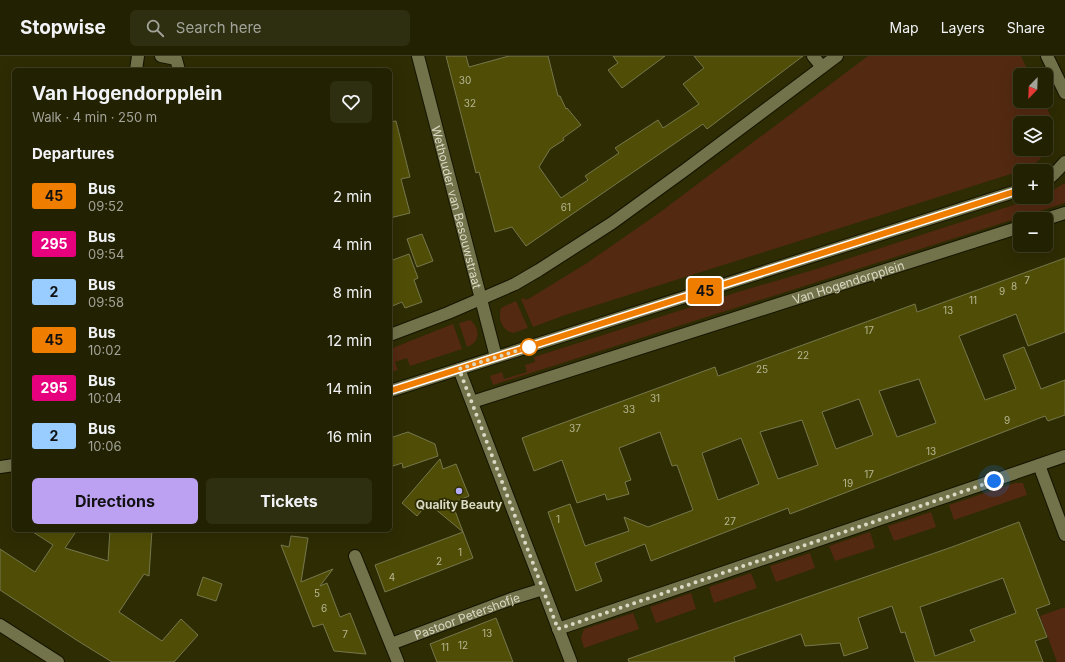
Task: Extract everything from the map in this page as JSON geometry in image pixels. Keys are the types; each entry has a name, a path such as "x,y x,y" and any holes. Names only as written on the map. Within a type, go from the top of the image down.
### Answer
{"street":[{"path":"136,68 138,56"},
{"path":"161,56 176,59 178,68"},
{"name":"Wethouder van Besouwstraat","path":"418,56 496,358"},
{"path":"813,56 822,67"},
{"path":"392,334 448,313 515,284 540,270 612,222 685,170 838,56"},
{"path":"1047,56 1065,93"},
{"path":"1053,175 1065,162"},
{"path":"392,390 1013,192"},
{"path":"1053,217 1065,213"},
{"name":"Van Hogendorpplein","path":"472,402 1013,229"},
{"path":"459,369 571,662"},
{"path":"558,629 1065,456"},
{"path":"0,467 12,464"},
{"path":"1039,465 1065,535"},
{"path":"355,556 398,662"},
{"name":"Pastoor Petershofje","path":"391,644 543,589"},
{"path":"0,625 58,662"}],"shaded area":[{"path":"868,56 1021,56 1027,68 1013,68 1013,108 1046,108 1050,116 1013,116 1013,156 1043,156 1034,164 1013,164 1013,173 565,315 533,327 521,299 524,298 525,300 530,298 587,263 659,213"},
{"path":"1065,183 1065,203 1037,212 1013,212 1013,220 493,385 490,376 502,372 504,379 527,372 525,365 535,362 534,357 738,292 813,270 1016,204 1053,204 1053,190"},
{"path":"516,301 528,328 513,333 506,329 501,323 500,312 501,308"},
{"path":"470,320 476,327 478,335 475,342 467,347 459,323"},
{"path":"453,324 462,349 410,366 407,358 395,362 398,370 392,372 392,348"},
{"path":"1015,483 1023,483 1027,495 954,520 949,505"},
{"path":"931,512 936,527 894,541 888,526"},
{"path":"870,532 875,548 835,561 829,546"},
{"path":"810,553 815,568 776,582 770,566"},
{"path":"751,573 757,588 714,603 709,587"},
{"path":"691,593 696,609 656,623 650,607"},
{"path":"1065,607 1065,662 1057,662 1040,616"},
{"path":"633,613 639,629 584,648 581,638 584,629"}],"building":[{"path":"446,56 466,56 469,67 509,56 548,56 558,96 560,96 566,109 567,108 581,125 563,138 564,140 550,149 539,167 561,198 588,180 585,176 619,153 615,148 658,120 663,128 699,104 683,84 704,68 694,56 803,56 707,129 703,124 526,246 512,227 495,232 479,172 476,173"},
{"path":"613,56 665,56 622,88 608,70 618,63"},
{"path":"396,121 410,177 401,179 410,213 392,218 392,122"},
{"path":"422,234 433,261 417,267 407,239"},
{"path":"409,254 418,278 414,280 422,302 405,308 402,302 392,306 392,260"},
{"path":"1065,258 1065,332 1028,346 1016,314 959,336 985,400 1016,389 1003,355 1024,347 1041,389 1065,380 1065,415 1048,421 1045,416 790,514 788,508 651,561 645,544 595,563 602,581 576,591 548,512 570,504 585,546 629,531 624,517 648,527 693,510 677,465 672,466 660,432 619,448 631,480 625,482 629,494 607,500 605,494 577,503 562,460 534,471 522,438 715,367 718,376 915,304 917,312","holes":["919,379 936,423 897,437 879,391","859,399 873,435 836,449 822,412","802,420 818,465 778,479 760,432","741,438 759,484 718,500 702,453"]},
{"path":"408,432 435,444 438,456 403,468 402,463 392,466 392,437"},
{"path":"440,459 443,469 456,464 469,496 452,503 473,558 385,592 375,565 463,532 428,503 417,516 402,503"},
{"path":"1019,522 1050,604 1036,609 1047,637 1035,641 1043,662 915,662 905,632 901,633 892,606 858,618 868,648 844,656 840,643 805,646 801,634 734,657 735,662 629,662 628,659 952,547","holes":["1003,578 1016,613 970,630 975,641 935,656 920,607"]},
{"path":"33,532 76,532 65,548 108,561 110,532 152,532 149,576 144,574 119,612 162,641 181,619 198,635 174,662 112,662 0,590 0,549 35,572 53,545"},
{"path":"291,536 308,538 301,582 333,569 320,586 327,583 340,617 350,613 366,654 334,651 323,624 313,627 281,545 289,547"},
{"path":"203,577 222,584 216,601 197,595"},
{"path":"496,618 513,662 437,662 430,644"}],"bus line":[{"name":"45","path":"392,390 1013,192"}],"place":[{"name":"Quality Beauty","path":"459,491"}],"route":[{"path":"529,347 459,369 558,629 994,481"}]}
